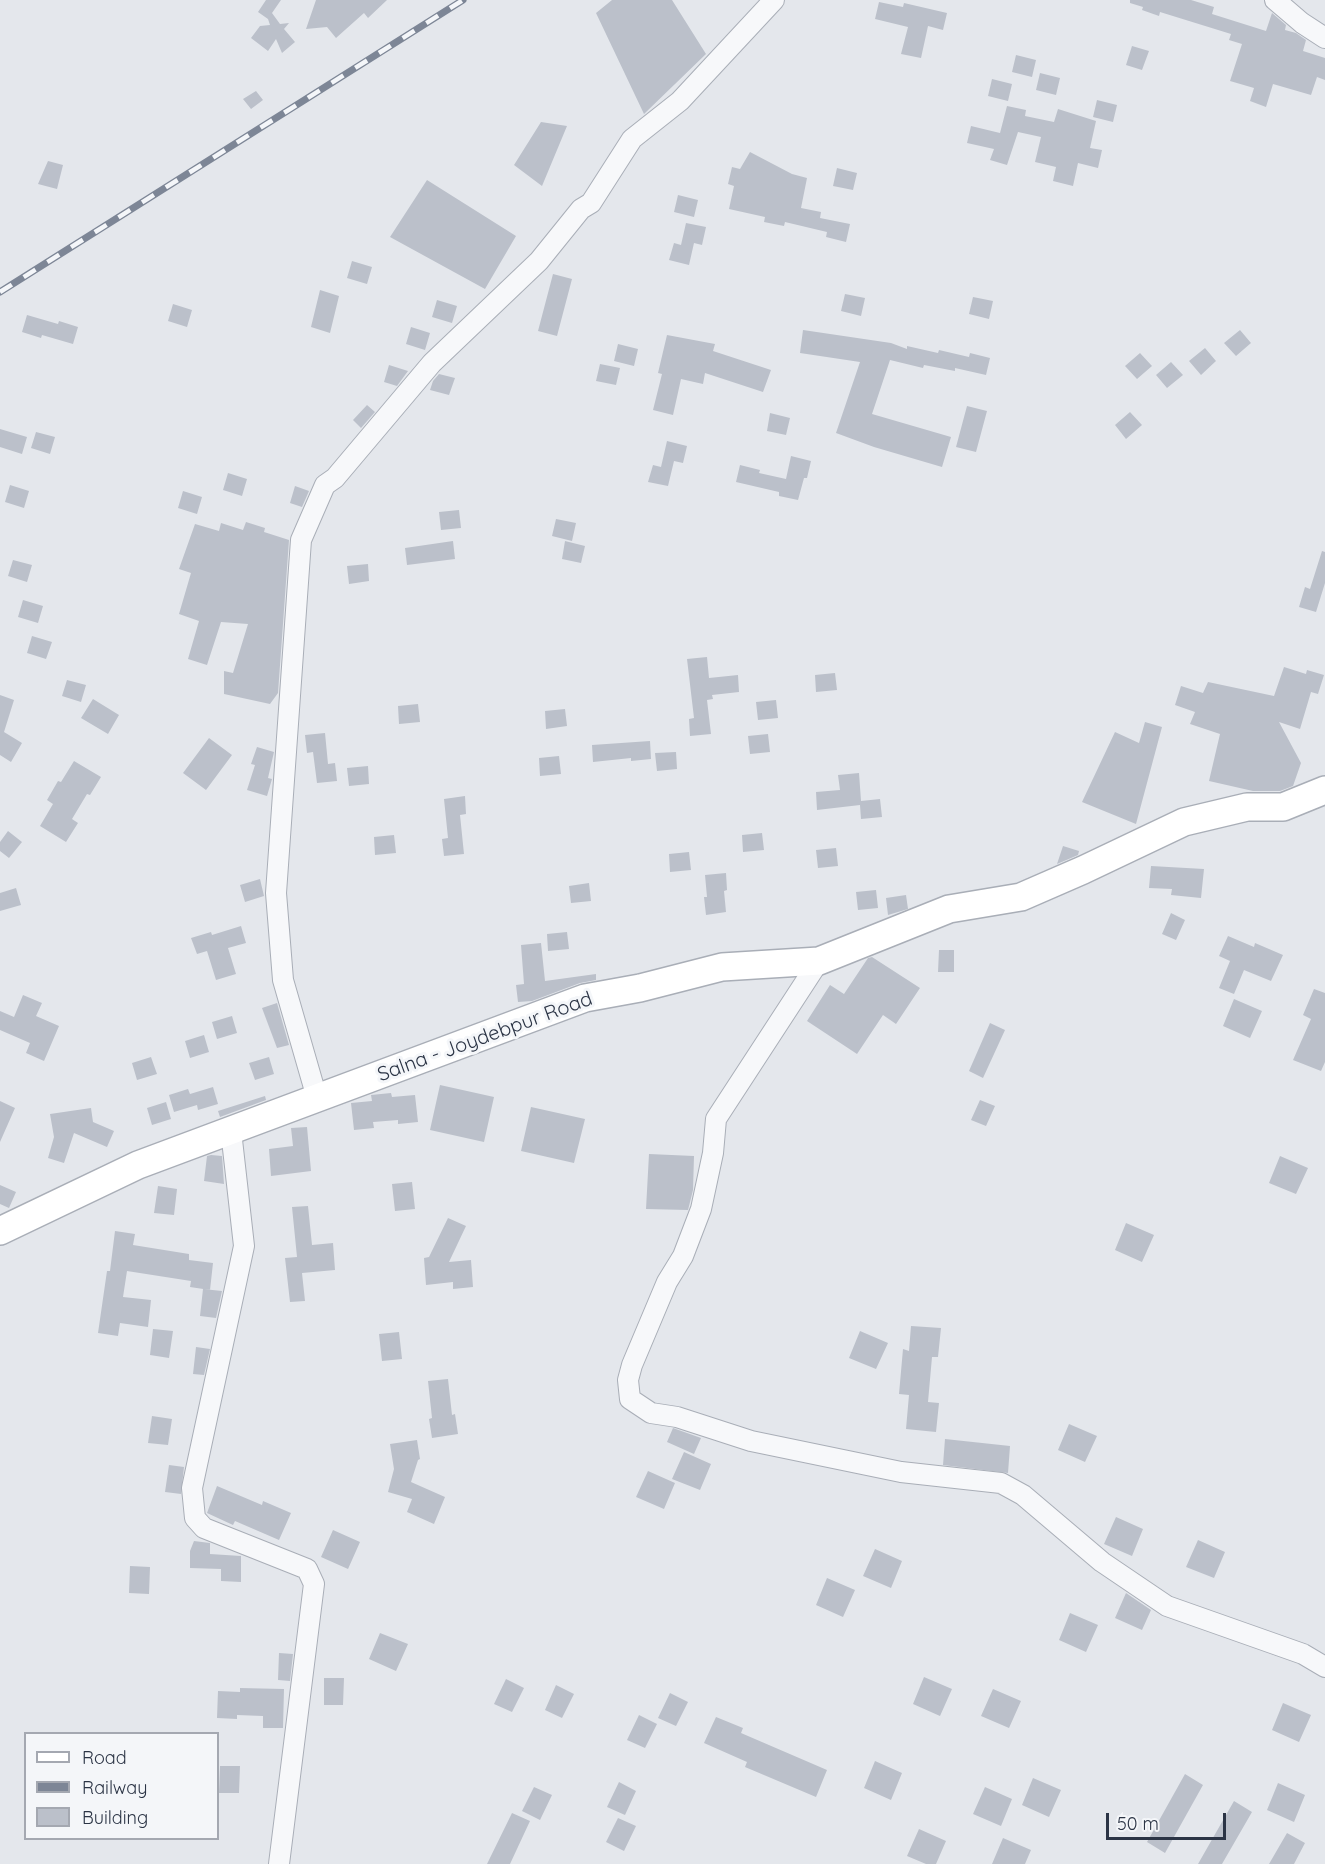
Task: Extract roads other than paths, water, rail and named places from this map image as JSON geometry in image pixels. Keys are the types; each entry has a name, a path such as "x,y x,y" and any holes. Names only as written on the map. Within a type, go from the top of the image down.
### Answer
{"main road":[{"name":"Salna - Joydebpur Road","path":"0,1231 138,1165 585,998 640,988 722,967 819,961 949,909 1021,897 1184,822 1247,807 1283,807 1325,790"}],"street":[{"path":"317,1098 283,980 276,893 301,540 325,485 335,478 432,363 539,261 581,208 591,203 632,139 680,101 774,0"},
{"path":"1275,0 1302,23 1325,38"},
{"path":"819,961 716,1119 713,1153 701,1209 684,1256 667,1282 632,1365 628,1380 630,1399 651,1413 677,1417 751,1441 901,1472 1001,1483 1023,1495 1102,1562 1167,1606 1303,1654 1325,1667"},
{"path":"231,1131 244,1246 192,1488 195,1518 204,1528 307,1569 314,1584 279,1864"}],"railway":[{"path":"0,292 463,0"}]}
